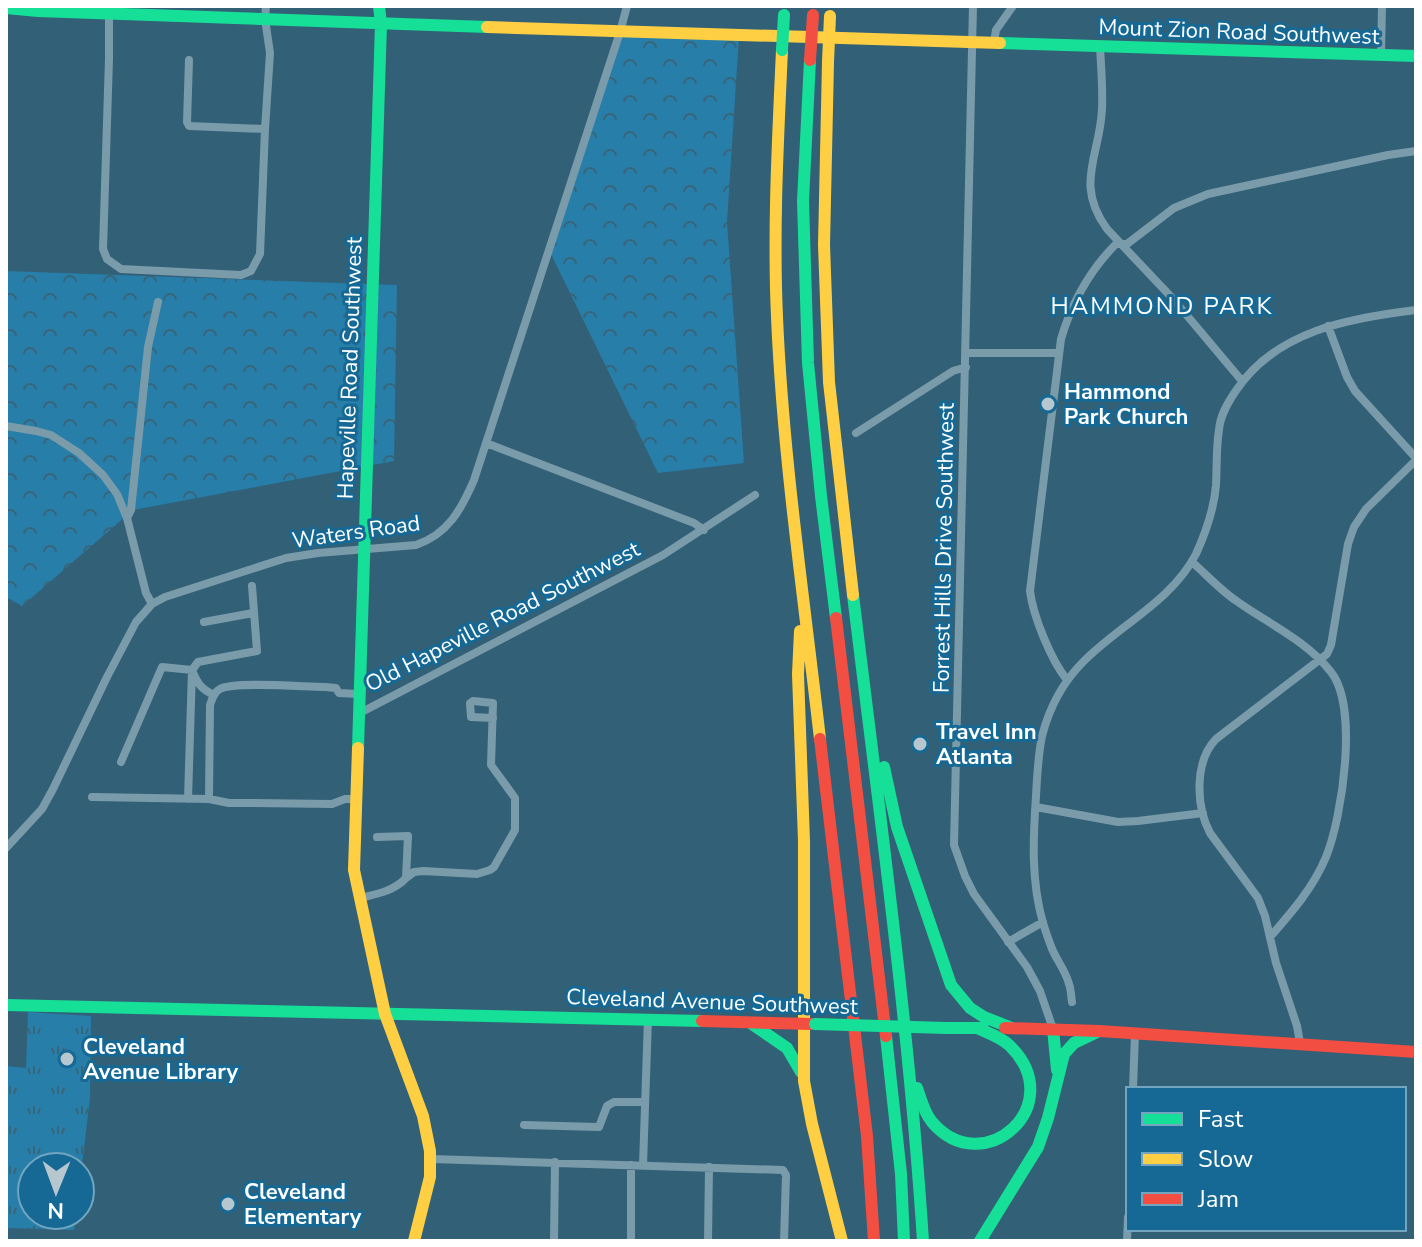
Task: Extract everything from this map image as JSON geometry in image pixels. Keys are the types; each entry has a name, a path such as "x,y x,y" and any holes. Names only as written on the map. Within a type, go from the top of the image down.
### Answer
{"main road":[{"name":"Hapeville Road Southwest","path":"358,714 381,24 379,6"},
{"name":"Mount Zion Road Southwest","path":"9,7 76,9 109,14 151,10 266,12 381,24 1416,56"},
{"path":"784,10 776,191 776,293 781,397 858,1050 874,1241"},
{"path":"813,10 803,201 808,363 821,496 887,1044 901,1174 904,1241"},
{"path":"830,11 825,153 829,382 909,1063 923,1241"},
{"path":"845,532 860,594 890,802 905,854 957,996 979,1016 1012,1028"},
{"path":"804,604 798,674 809,1024 804,1081"},
{"name":"Old Hapeville Road Southwest","path":"358,714 351,799 354,870 385,1014 423,1116 431,1159 430,1177 414,1241"},
{"name":"Cleveland Avenue Southwest","path":"6,1005 1053,1029 1416,1052"},
{"path":"752,1024 787,1048 799,1066 842,1241"},
{"path":"909,1063 927,1112 938,1129 955,1140 973,1145 1003,1138 1026,1114 1031,1083 1024,1063 1010,1046 977,1028"},
{"path":"1053,1029 1057,1079"},
{"path":"980,1241 1038,1147 1068,1048 1080,1038 1099,1031"}],"street":[{"name":"Waters Road","path":"152,604 286,558 416,545 440,533 455,516 467,497 486,443 627,6"},
{"name":"Forrest Hills Drive Southwest","path":"973,6 954,845 974,894 1027,967 1040,991 1053,1029"},
{"path":"994,42 996,30 1013,6"},
{"path":"1381,55 1382,6"},
{"path":"109,14 103,249 107,259 121,269 241,275 251,271 260,254 270,53 266,12"},
{"path":"1100,46 1102,109 1090,172 1093,204 1099,218 1242,381"},
{"path":"189,60 189,126 265,129"},
{"path":"1067,680 1059,670 1035,615 1030,591 1059,353 1066,321 1081,289 1116,244 1127,244 1174,208 1208,194 1416,151"},
{"path":"127,518 131,510 148,347 158,302"},
{"path":"1072,1002 1069,983 1043,922 1034,867 1039,757 1043,734 1056,701 1067,680 1099,645 1171,587 1192,562 1205,535 1213,507 1221,418 1242,381 1262,360 1286,344 1328,326 1352,319 1416,310"},
{"path":"1300,1043 1265,916 1258,898 1210,833 1203,813 1199,777 1202,760 1216,739 1327,654 1354,527 1366,509 1416,459 1355,391 1328,326"},
{"path":"966,353 1059,353"},
{"path":"856,433 953,371 966,367"},
{"path":"6,426 51,435 79,453 103,475 117,494 127,518 146,593 152,604 136,622 42,809 6,848"},
{"path":"486,443 694,523 704,530"},
{"name":"Old Hapeville Road Southwest","path":"358,714 622,577 704,530 755,495"},
{"path":"1192,562 1235,600 1307,647 1334,675 1340,688 1346,754 1337,818 1326,856 1307,892 1270,937"},
{"path":"188,799 192,670 198,662 257,651 252,586"},
{"path":"204,622 253,613"},
{"path":"121,762 162,667 192,670"},
{"path":"192,670 203,690 214,695"},
{"path":"209,799 210,705 219,689 234,685 325,687 336,688 339,693 358,694"},
{"path":"360,898 385,892 414,872 477,874 494,867 515,830 515,798 491,765 493,718"},
{"path":"92,797 332,804 351,799"},
{"path":"1036,807 1118,822 1203,813"},
{"path":"377,837 408,836 406,878"},
{"path":"1008,942 1043,922"},
{"path":"643,1165 648,1019"},
{"path":"1133,1087 1135,1033"},
{"path":"524,1125 599,1127 607,1106 614,1102 645,1102"},
{"path":"431,1159 783,1170 786,1175 784,1241"},
{"path":"554,1241 555,1162"},
{"path":"631,1165 631,1241"},
{"path":"708,1241 709,1167"}],"green space":[{"path":"623,30 739,36 727,222 744,463 658,473 548,248"},
{"path":"6,271 397,285 394,461 133,510 22,606 6,597"},
{"path":"28,1012 91,1016 90,1098 84,1151 16,1151 16,1228 6,1228 6,1066 26,1068"}],"traffic: fast":[{"path":"358,748 381,24 379,6"},
{"path":"6,8 487,27"},
{"path":"782,50 784,15"},
{"path":"1000,43 1416,56"},
{"path":"810,60 803,201 808,363 836,618"},
{"path":"853,595 902,998 923,1241"},
{"path":"884,767 897,827 951,985 970,1008 1012,1028"},
{"path":"6,1005 702,1021"},
{"path":"752,1024 787,1048 801,1072"},
{"path":"815,1024 946,1028"},
{"path":"946,1028 983,1028"},
{"path":"917,1088 929,1118 952,1138 974,1144 995,1140 1013,1129 1025,1112 1030,1091 1026,1069 1010,1046 977,1028"},
{"path":"1053,1029 1057,1070"},
{"path":"980,1241 1038,1147 1064,1054 1074,1043 1099,1031"},
{"path":"886,1036 901,1174 904,1241"}],"traffic: slow":[{"path":"828,62 830,16"},
{"path":"487,27 1000,43"},
{"path":"782,50 776,217 777,317 789,475 820,739"},
{"path":"828,62 824,245 829,382 853,595"},
{"path":"800,631 804,1081 842,1241"},
{"path":"358,748 354,870 385,1014 423,1116 430,1151 430,1177 414,1241"}],"traffic: jam":[{"path":"810,60 813,15"},
{"path":"836,618 886,1036"},
{"path":"820,739 867,1136 874,1241"},
{"path":"702,1021 811,1024"},
{"path":"1005,1028 1099,1031 1416,1052"}],"place":[{"name":"Hammond Park Church","path":"1048,404"},
{"name":"Travel Inn Atlanta","path":"920,744"},
{"name":"Cleveland Avenue Library","path":"67,1059"},
{"name":"Cleveland Elementary","path":"228,1204"}],"district":[{"name":"HAMMOND PARK","path":"1162,306"}]}
